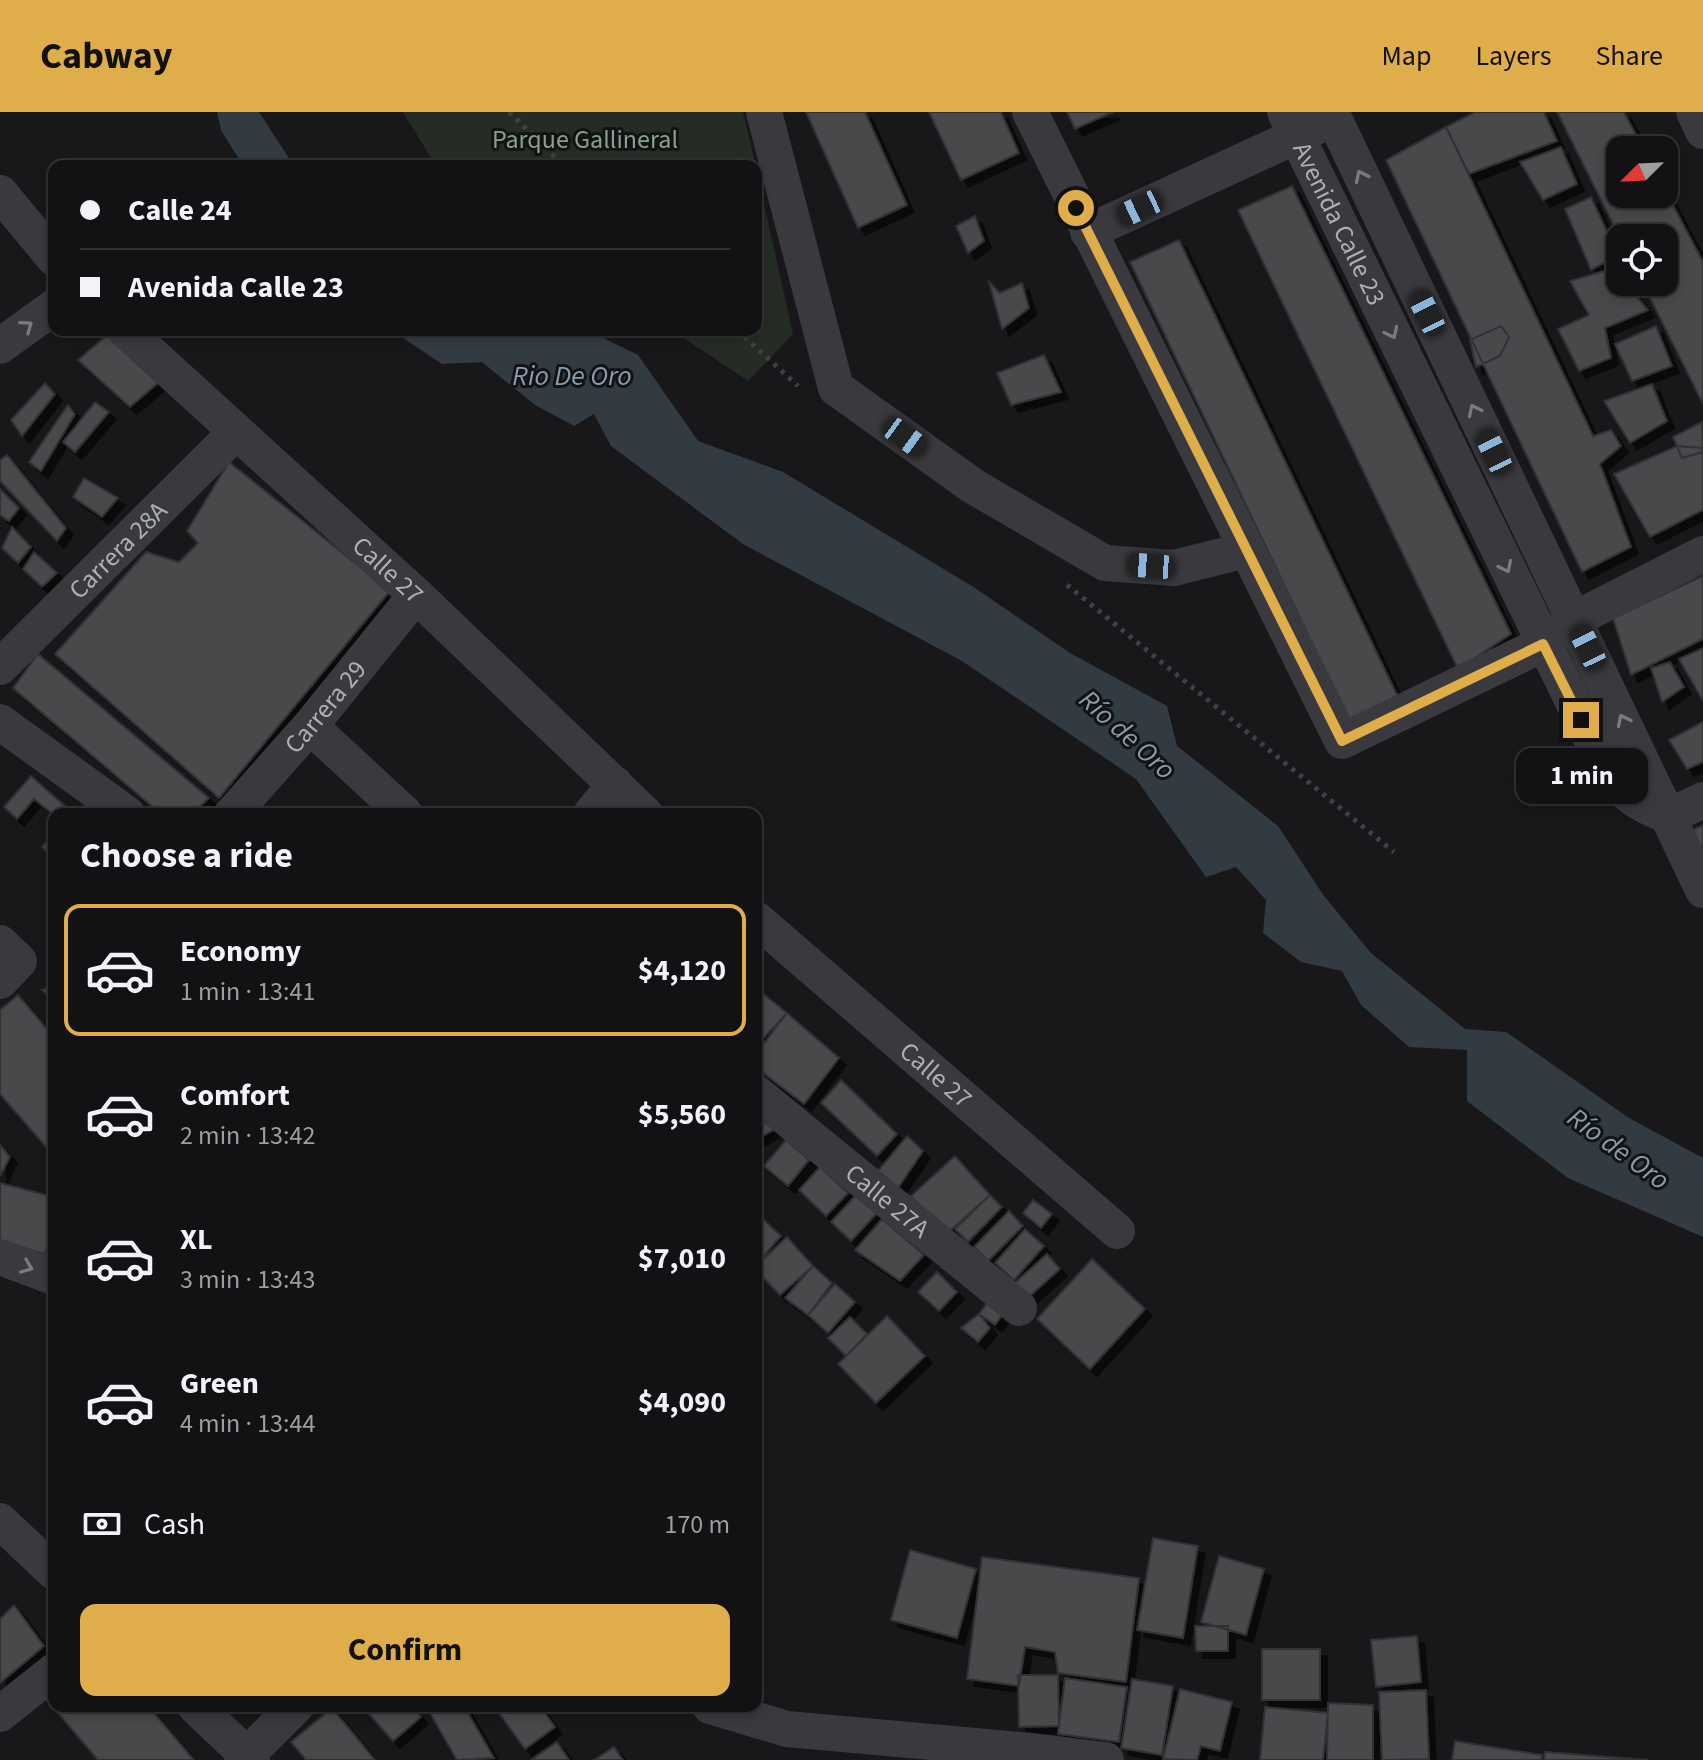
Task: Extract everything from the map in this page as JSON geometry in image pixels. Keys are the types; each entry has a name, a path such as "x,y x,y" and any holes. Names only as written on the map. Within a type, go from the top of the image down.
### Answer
{"street":[{"path":"764,112 836,388 973,486 1105,563 1174,568 1246,550"},
{"path":"1030,112 1342,741 1543,644 1575,619 1703,554"},
{"path":"1694,112 1703,131"},
{"path":"1088,232 1290,124 1338,114"},
{"name":"Avenida Calle 23","path":"1338,114 1669,816"},
{"name":"Avenida Calle 23","path":"1290,124 1607,771 1621,789 1640,805 1669,816"},
{"path":"0,193 48,251"},
{"path":"0,346 48,311"},
{"name":"Calle 27","path":"132,336 416,595 639,808"},
{"name":"Carrera 28A","path":"0,667 236,432"},
{"name":"Carrera 29","path":"237,808 310,726 416,595"},
{"path":"0,722 119,808"},
{"path":"310,726 399,808"},
{"path":"596,808 615,784"},
{"path":"1703,800 1669,816 1703,890"},
{"name":"Calle 27","path":"762,924 1117,1231"},
{"name":"Calle 27A","path":"762,1098 1019,1308"},
{"path":"0,1257 48,1275"},
{"path":"0,1521 48,1566"},
{"path":"0,1714 48,1676"},
{"path":"201,1712 247,1758 290,1712"},
{"path":"730,1712 787,1729 1106,1760"},
{"path":"787,1729 804,1760"}],"path":[{"path":"509,112 558,160"},
{"path":"744,336 801,389"},
{"path":"1065,584 1394,852"}],"green space":[{"name":"Parque Gallineral","path":"403,112 743,112 755,160 432,160"},
{"path":"762,195 793,334 748,381 681,336 762,336"}],"water":[{"path":"217,112 259,112 290,160 239,160 221,130"},
{"name":"Rio De Oro","path":"400,336 599,336 638,355 698,441 783,472 975,588 1070,653 1167,706 1177,746 1278,826 1324,896 1371,953 1465,1029 1506,1032 1629,1118 1703,1158 1703,1237 1568,1178 1467,1101 1467,1050 1409,1047 1361,1005 1342,971 1301,962 1263,933 1266,900 1236,867 1206,877 1136,779 962,661 743,544 611,446 594,414 574,426 535,405 482,362 442,364"}],"building":[{"path":"806,112 865,112 907,205 858,228"},
{"path":"929,112 1001,112 1019,153 961,180"},
{"path":"1067,112 1113,112 1075,129"},
{"path":"1475,112 1544,112 1557,141 1469,174 1446,127"},
{"path":"1557,112 1624,112 1637,136 1606,136 1606,208 1675,208 1703,262 1703,404 1649,296 1678,296 1678,224 1613,224"},
{"path":"1446,127 1593,436 1611,430 1621,446 1600,464 1631,547 1582,572 1386,160"},
{"path":"1561,147 1577,184 1543,200 1520,162"},
{"path":"1292,186 1511,634 1458,669 1238,210"},
{"path":"1591,197 1606,229 1606,262 1591,270 1565,209"},
{"path":"975,216 984,241 968,253 956,226"},
{"path":"1179,240 1399,699 1350,723 1130,262"},
{"path":"1606,270 1606,296 1636,296 1648,310 1605,328 1611,358 1579,371 1558,329 1589,315 1570,281"},
{"path":"989,282 1000,293 1022,283 1029,308 1002,329"},
{"path":"1501,326 1509,337 1500,356 1476,367 1470,340"},
{"path":"1656,326 1672,366 1632,381 1615,344"},
{"path":"108,336 158,383 130,407 78,360"},
{"path":"1044,355 1061,392 1011,405 997,373"},
{"path":"45,383 55,394 22,436 11,420"},
{"path":"1652,384 1667,421 1630,443 1604,401"},
{"path":"95,402 109,412 75,452 63,442"},
{"path":"68,405 75,414 41,471 29,462"},
{"path":"1702,422 1703,452 1682,458 1673,437"},
{"path":"1677,446 1703,448 1703,510 1650,537 1614,474"},
{"path":"7,455 66,528 57,541 0,481 0,460"},
{"path":"229,462 390,591 219,798 55,654 146,552 179,562 198,543 187,531"},
{"path":"84,478 118,498 102,517 73,497"},
{"path":"0,489 19,508 9,521 0,515"},
{"path":"12,527 31,547 18,563 2,548"},
{"path":"34,552 57,573 42,587 23,569"},
{"path":"1703,576 1703,639 1631,675 1613,618"},
{"path":"1703,648 1703,701 1679,659"},
{"path":"38,654 209,798 198,808 154,808 13,688"},
{"path":"1670,662 1684,687 1662,702 1651,668"},
{"path":"1703,722 1703,762 1687,769 1669,740"},
{"path":"31,776 67,808 48,810 34,799 17,819 4,807"},
{"path":"1703,825 1703,851 1693,830"},
{"path":"762,993 787,1013 762,1040"},
{"path":"18,995 48,1030 48,1149 0,1094 0,1010"},
{"path":"787,1013 839,1058 804,1104 762,1072 762,1046"},
{"path":"841,1080 897,1134 877,1156 821,1103"},
{"path":"762,1113 778,1127 762,1136"},
{"path":"907,1136 923,1151 894,1194 873,1177"},
{"path":"786,1140 809,1160 788,1186 764,1166"},
{"path":"0,1145 10,1157 0,1176"},
{"path":"955,1156 990,1195 946,1234 911,1196"},
{"path":"820,1167 848,1193 826,1216 799,1190"},
{"path":"0,1183 48,1195 48,1243 45,1254 0,1242"},
{"path":"990,1195 1002,1207 968,1242 955,1229"},
{"path":"855,1196 877,1213 851,1241 831,1222"},
{"path":"1033,1200 1052,1214 1041,1228 1023,1213"},
{"path":"1009,1211 1023,1226 988,1261 974,1247"},
{"path":"882,1219 924,1255 900,1281 855,1250"},
{"path":"762,1220 781,1236 762,1258"},
{"path":"1025,1229 1044,1246 1014,1280 995,1263"},
{"path":"787,1237 813,1266 780,1295 762,1276 762,1260"},
{"path":"1047,1254 1060,1269 1021,1304 1008,1289"},
{"path":"1092,1259 1145,1309 1090,1369 1037,1319"},
{"path":"813,1266 832,1283 808,1315 785,1298"},
{"path":"937,1272 957,1292 939,1311 918,1292"},
{"path":"835,1284 855,1302 828,1333 808,1315"},
{"path":"989,1301 1004,1313 995,1325 979,1314"},
{"path":"979,1314 990,1328 978,1342 961,1328"},
{"path":"887,1316 925,1356 876,1403 838,1364"},
{"path":"850,1317 867,1334 846,1356 828,1338"},
{"path":"1153,1538 1198,1546 1183,1638 1137,1630"},
{"path":"910,1550 976,1569 957,1638 891,1620"},
{"path":"1219,1556 1264,1569 1246,1635 1201,1622"},
{"path":"982,1557 1139,1578 1126,1682 1058,1673 1055,1652 1025,1647 1019,1686 967,1679"},
{"path":"14,1605 44,1646 0,1683 0,1619"},
{"path":"1195,1626 1228,1626 1228,1651 1196,1651"},
{"path":"1417,1636 1421,1682 1376,1687 1371,1640"},
{"path":"1262,1649 1320,1649 1320,1700 1262,1700"},
{"path":"1018,1675 1058,1675 1059,1726 1019,1727"},
{"path":"1065,1678 1127,1687 1119,1742 1058,1734"},
{"path":"1132,1679 1173,1686 1162,1755 1121,1748"},
{"path":"1180,1689 1232,1702 1220,1751 1201,1746 1197,1760 1163,1759"},
{"path":"1426,1690 1429,1759 1382,1760 1379,1692"},
{"path":"1328,1703 1373,1705 1373,1760 1327,1760"},
{"path":"1265,1707 1328,1713 1323,1760 1260,1760"},
{"path":"57,1712 153,1712 194,1760 98,1760"},
{"path":"327,1712 335,1712 375,1760 306,1760 291,1742"},
{"path":"367,1712 417,1712 421,1717 393,1741"},
{"path":"429,1712 467,1712 494,1758 457,1760"},
{"path":"498,1712 544,1712 555,1727 525,1749"},
{"path":"1455,1741 1542,1755 1541,1760 1452,1760"},
{"path":"557,1742 569,1760 531,1760"},
{"path":"614,1747 623,1760 594,1760"},
{"path":"1545,1752 1648,1760 1544,1760"}],"route":[{"path":"1076,208 1342,741 1543,644 1581,720"}],"water label":[{"name":"Río de Oro","path":"1128,734"},
{"name":"Río de Oro","path":"1619,1148"}]}
